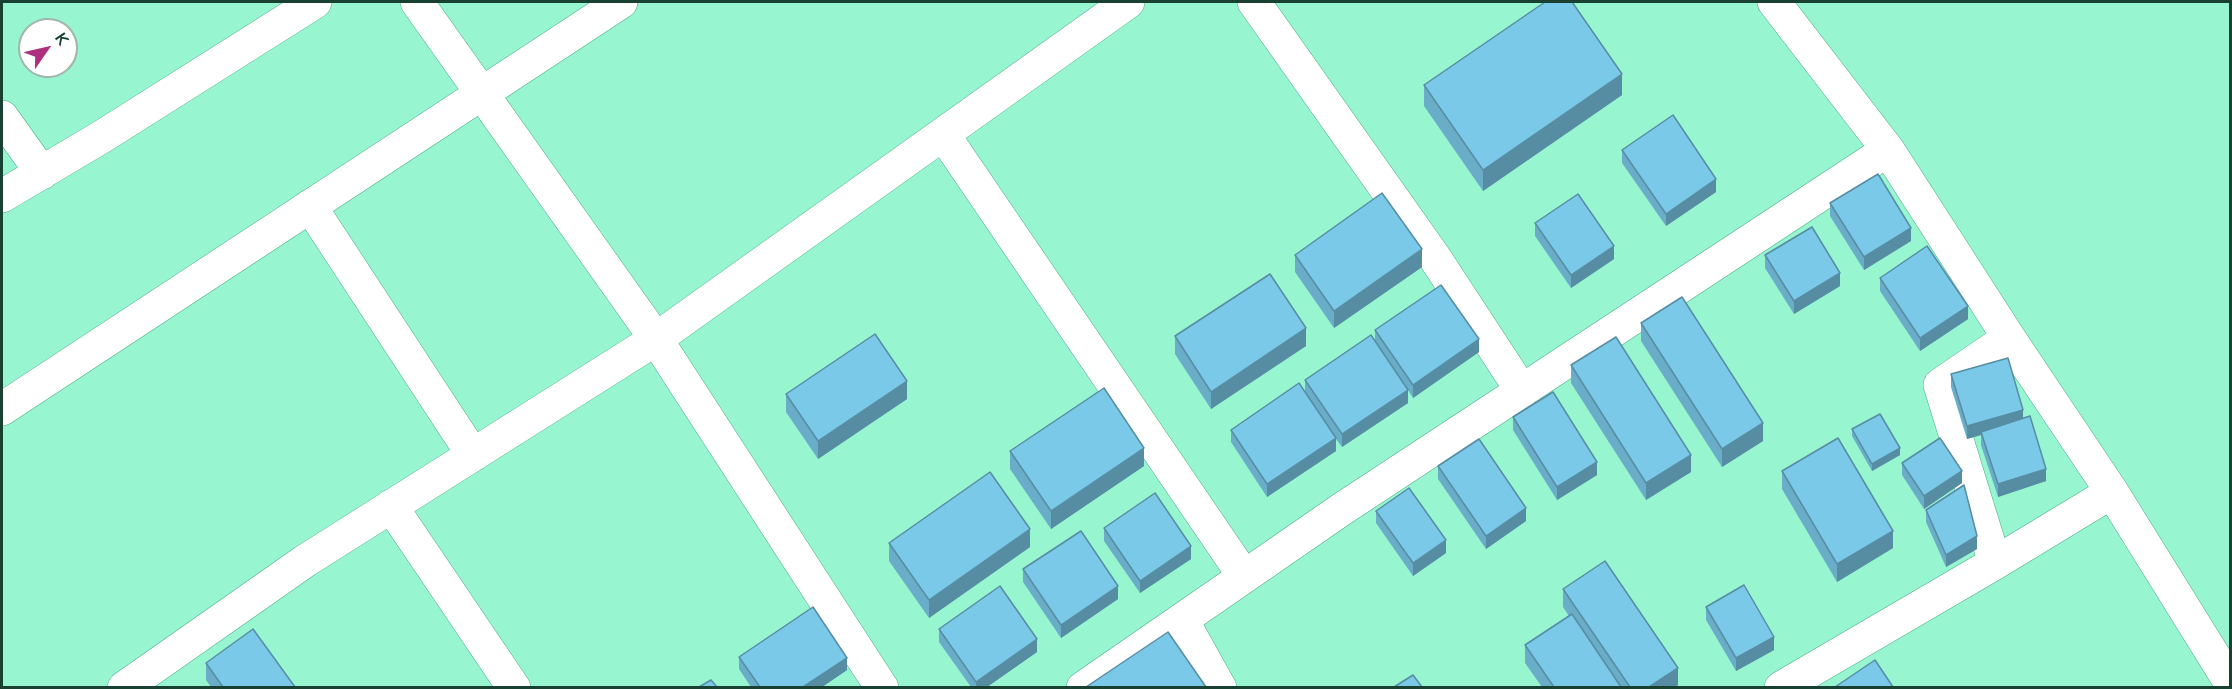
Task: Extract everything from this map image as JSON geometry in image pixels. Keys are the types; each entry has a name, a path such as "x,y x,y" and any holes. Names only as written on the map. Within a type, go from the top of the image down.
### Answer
{"street":[{"path":"2,196 315,2"},
{"path":"417,2 656,339 882,687"},
{"path":"2,409 621,2"},
{"path":"124,687 305,561 656,339 1128,2"},
{"path":"1254,2 1435,258 1522,391"},
{"path":"1774,2 1888,150 2112,492 2230,682"},
{"path":"2,117 42,173"},
{"path":"943,134 1244,576"},
{"path":"1083,687 1244,576 1888,150"},
{"path":"310,206 473,455"},
{"path":"1995,563 1940,385 2009,338"},
{"path":"1781,687 2112,492"},
{"path":"391,506 514,687"},
{"path":"1182,620 1220,687"}],"building":[{"path":"1545,2 1572,2 1622,74 1483,170 1424,85"},
{"path":"1673,115 1716,179 1666,214 1622,150"},
{"path":"1878,174 1911,228 1864,257 1830,203"},
{"path":"1382,193 1422,249 1334,311 1295,255"},
{"path":"1578,194 1614,246 1571,275 1535,223"},
{"path":"1812,227 1840,273 1794,301 1765,255"},
{"path":"1927,246 1968,306 1920,338 1880,278"},
{"path":"1270,274 1306,328 1211,392 1175,336"},
{"path":"1441,285 1479,339 1413,385 1375,330"},
{"path":"1682,297 1763,423 1722,449 1641,323"},
{"path":"875,334 907,381 818,441 786,394"},
{"path":"1371,335 1408,390 1342,434 1305,380"},
{"path":"1616,337 1691,455 1646,483 1571,365"},
{"path":"2008,358 2023,410 1967,426 1951,374"},
{"path":"1299,383 1336,438 1267,484 1231,430"},
{"path":"1104,388 1144,448 1051,511 1010,451"},
{"path":"1553,392 1597,462 1557,487 1513,417"},
{"path":"1880,414 1900,448 1872,464 1852,429"},
{"path":"2030,416 2046,469 1998,484 1981,432"},
{"path":"1838,438 1893,531 1837,564 1782,471"},
{"path":"1940,438 1962,471 1924,496 1902,463"},
{"path":"1479,439 1526,508 1486,536 1438,466"},
{"path":"990,472 1030,529 929,600 889,543"},
{"path":"1964,485 1977,536 1946,555 1926,510"},
{"path":"1409,488 1446,540 1413,563 1376,511"},
{"path":"1155,493 1191,546 1140,581 1104,528"},
{"path":"1081,531 1118,586 1061,625 1023,569"},
{"path":"1605,561 1678,668 1649,687 1630,687 1563,589"},
{"path":"1744,585 1774,637 1736,658 1706,607"},
{"path":"1000,586 1037,639 976,682 939,629"},
{"path":"813,607 847,658 803,687 760,687 739,657"},
{"path":"1572,614 1621,687 1554,687 1525,645"},
{"path":"253,629 295,687 223,687 206,663"},
{"path":"1168,632 1206,687 1086,687"},
{"path":"1875,660 1893,687 1835,687"},
{"path":"1413,675 1422,687 1394,687"},
{"path":"711,680 717,687 699,687"}]}
